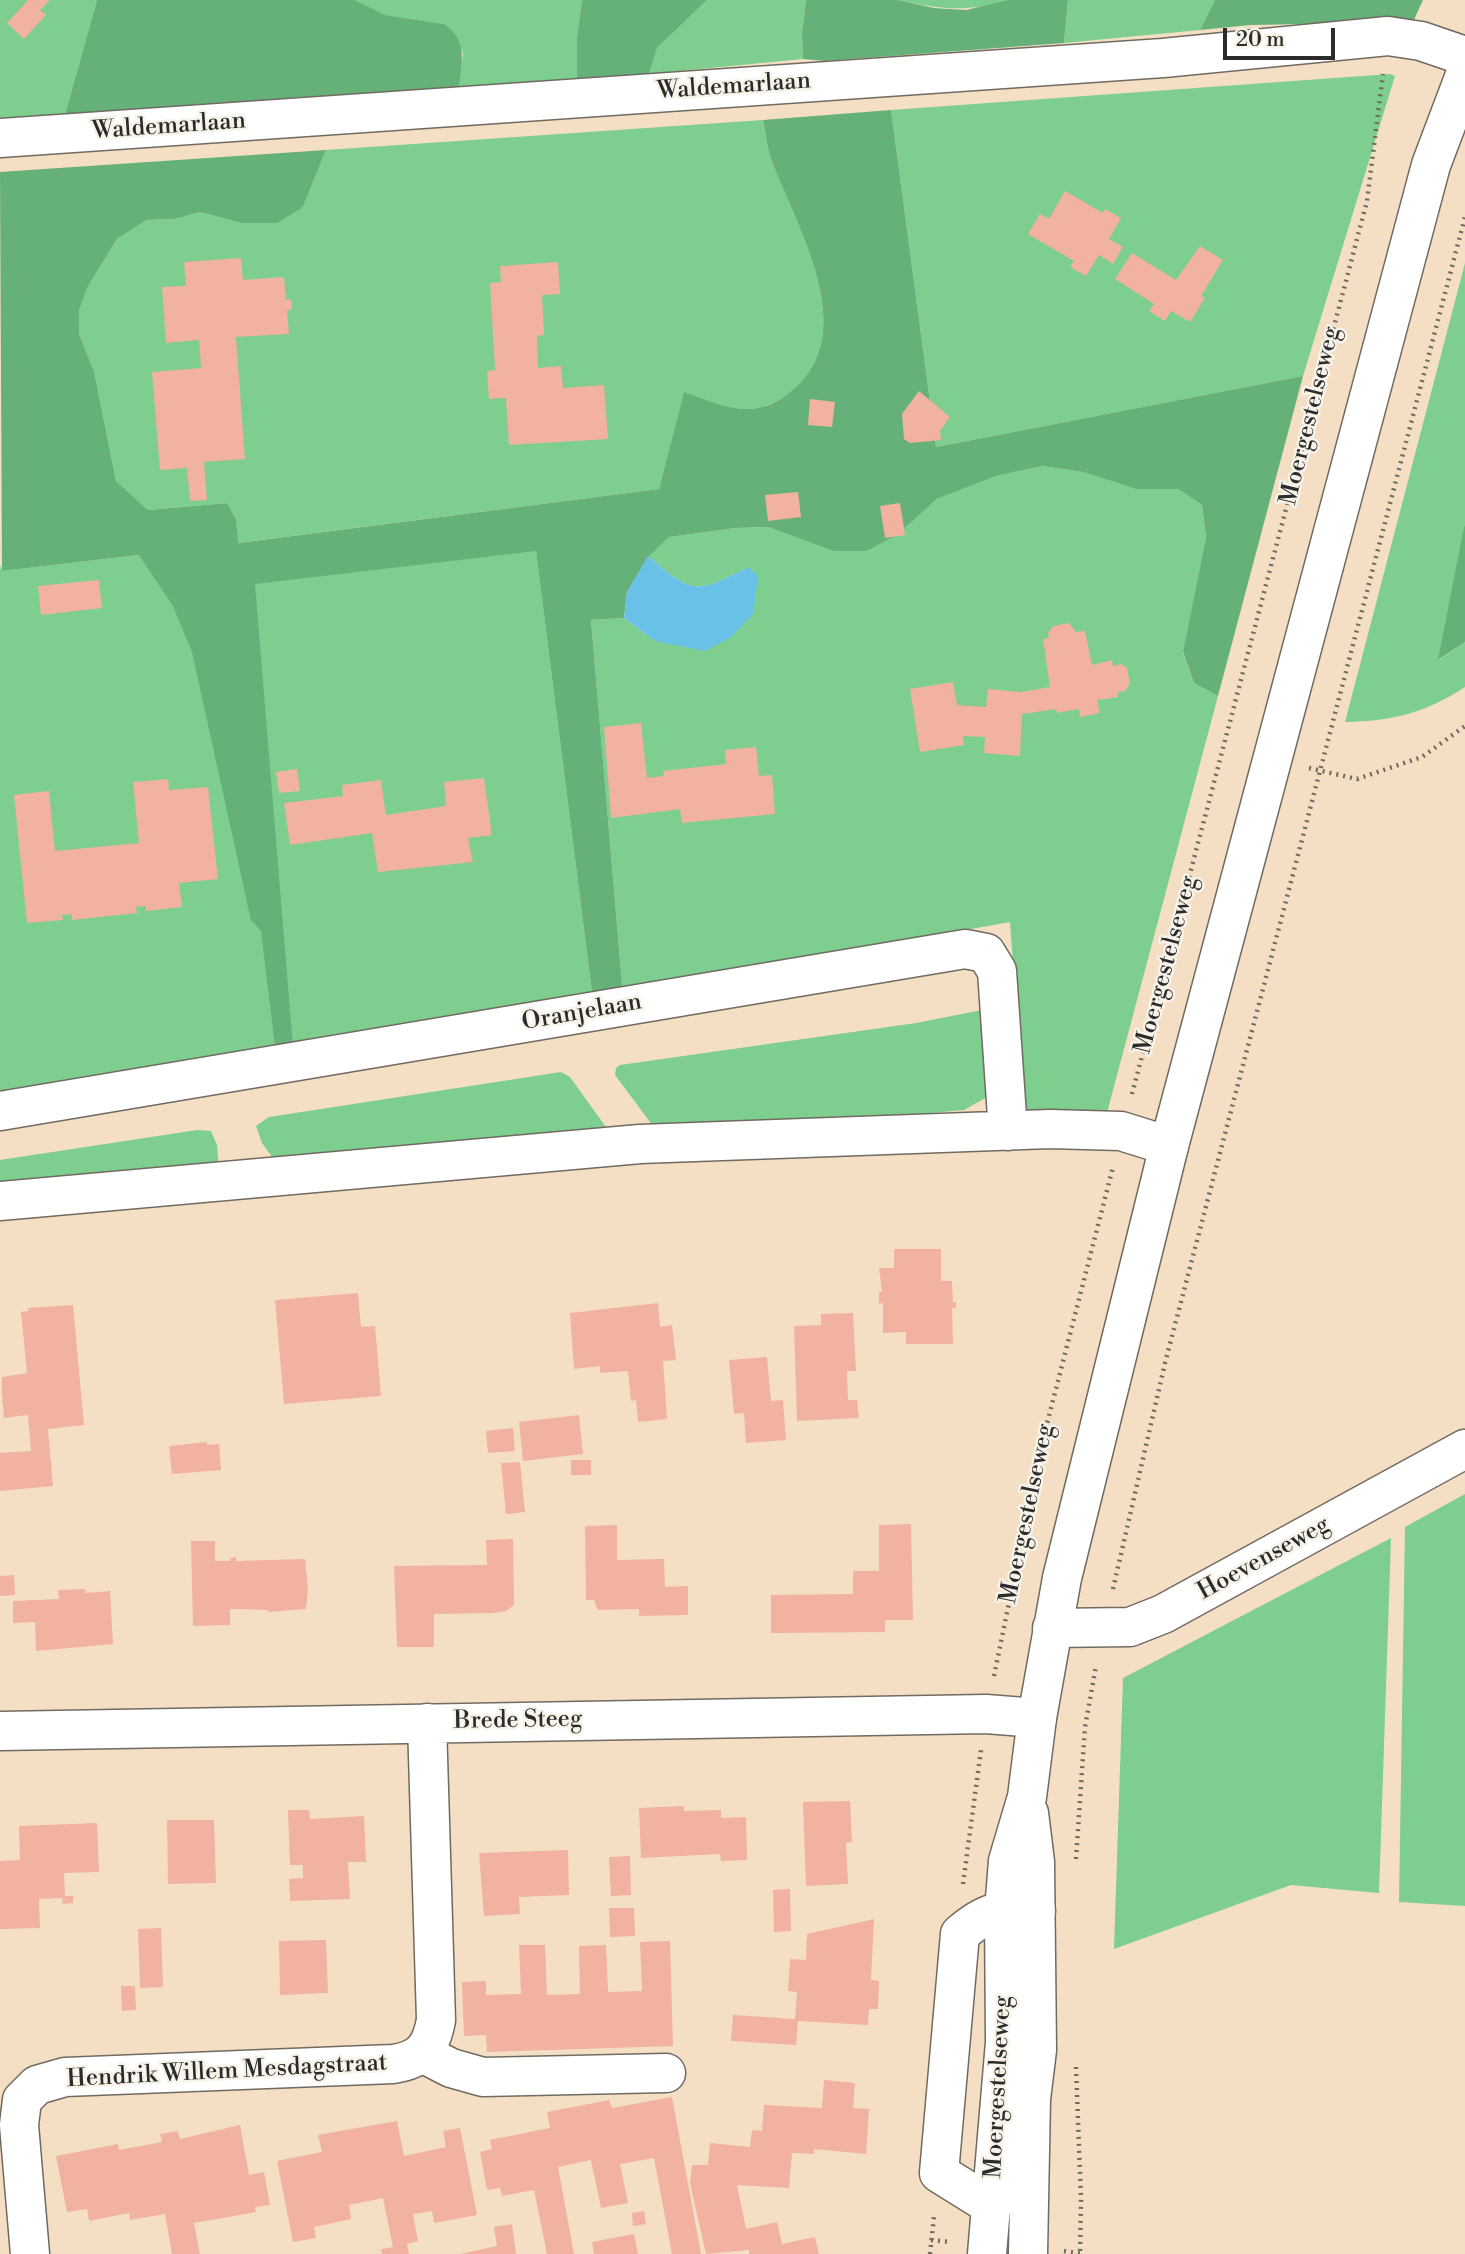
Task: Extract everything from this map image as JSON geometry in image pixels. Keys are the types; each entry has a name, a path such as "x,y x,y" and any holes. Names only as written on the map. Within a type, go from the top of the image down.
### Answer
{"street":[{"name":"Waldemarlaan","path":"0,138 1149,59 1388,36 1421,41 1465,57"},
{"name":"Moergestelseweg","path":"1028,2254 1031,2099 1037,2050 1020,1911 1008,1861 1027,1797 1052,1628 1090,1455 1169,1146 1430,165 1465,75"},
{"name":"Oranjelaan","path":"0,1111 965,949 986,953 997,971 1008,1131"},
{"path":"0,1201 639,1144 1008,1131 1122,1131 1169,1146"},
{"name":"Hoevenseweg","path":"1052,1628 1129,1627 1163,1615 1465,1449"},
{"name":"Brede Steeg","path":"0,1731 986,1714 1037,1718"},
{"path":"427,1723 436,2020 433,2037 424,2054 451,2068 483,2077 666,2073"},
{"name":"Moergestelseweg","path":"987,2254 1005,2042 1020,1911"},
{"path":"992,2206 939,2173 960,1934 982,1915 1020,1911"},
{"name":"Hendrik Willem Mesdagstraat","path":"30,2254 19,2125 22,2101 37,2085 65,2077 393,2064 411,2062 424,2054"}],"path":[{"name":"Moergestelseweg","path":"960,1934 972,1813 986,1714 1041,1447 1367,201 1388,36"},
{"path":"1076,1861 1085,1727 1103,1629 1165,1363 1465,217"},
{"path":"1319,772 1357,779 1422,757 1465,726"},
{"path":"1075,2056 1081,2254"},
{"path":"930,2254 931,2240"}],"green space":[{"path":"0,0 97,0 64,118 0,123"},
{"path":"97,0 355,0 385,15 444,24 452,30 462,53 459,89 64,118"},
{"path":"355,0 582,0 577,37 577,79 459,89 463,53 444,24 384,15"},
{"path":"582,0 707,0 657,48 649,74 577,79 577,37"},
{"path":"707,0 806,0 802,33 803,59 649,74 657,48"},
{"path":"806,0 898,0 934,8 966,10 1008,0 1068,0 1064,43 825,61 803,59 802,33"},
{"path":"898,0 1008,0 979,7 953,8"},
{"path":"1068,0 1215,0 1200,30 1064,43"},
{"path":"1215,0 1423,0 1413,22 1250,25 1200,30"},
{"path":"1390,74 1395,76 1303,376 936,447 891,110"},
{"path":"891,110 936,447 1303,376 1218,696 1194,683 1183,652 1206,537 1202,505 1178,489 1136,489 1083,472 1042,466 996,476 937,499 897,535 866,551 833,551 768,527 736,528 669,537 649,556 627,592 624,618 591,620 625,1019 596,1024 536,551 255,584 293,1047 278,1071 261,931 251,920 192,652 173,606 139,555 2,571 0,172 326,150 303,207 277,223 241,223 200,212 175,219 146,220 117,239 87,288 79,311 79,334 94,371 116,481 148,510 227,503 236,519 238,543 659,489 684,392 729,407 743,409 770,405 797,386 815,362 823,335 823,306 817,276 772,162 763,120"},
{"path":"763,120 772,162 817,276 823,306 823,335 815,362 797,386 770,405 743,409 684,393 659,489 237,543 236,519 227,503 148,510 116,481 94,371 79,334 79,311 87,288 117,239 145,220 175,219 200,212 241,223 303,207 326,150"},
{"path":"1465,263 1465,525 1439,660 1465,642 1465,687 1408,714 1378,720 1345,722"},
{"path":"1042,466 1083,472 1136,489 1178,489 1202,505 1206,537 1183,653 1194,683 1218,696 1104,1124 1024,1117 1010,922 766,966 625,1019 591,620 624,618 655,641 748,567 705,586 686,584 648,556 669,537 736,528 768,527 833,551 897,535 937,499 996,476"},
{"path":"1465,525 1465,642 1438,660 1464,527"},
{"path":"536,550 596,1024 0,1100 0,565 2,571 139,555"},
{"path":"982,1010 989,1096 964,1110 681,1136 656,1130 615,1075 616,1068 620,1065 916,1023"},
{"path":"561,1072 570,1077 611,1134 275,1161 262,1143 256,1126 269,1117"},
{"path":"197,1130 211,1131 217,1145 219,1169 0,1191 0,1160"},
{"path":"1465,1494 1465,1906 1399,1902 1405,1527"},
{"path":"1391,1538 1379,1893 1291,1885 1114,1949 1123,1678"}],"water":[{"path":"648,556 675,578 695,586 717,582 748,567 758,576 753,614 731,637 705,651 655,641 624,618 627,592"}],"building":[{"path":"28,0 50,0 40,10 46,15 24,39 7,23"},
{"path":"1065,191 1103,213 1105,209 1121,218 1109,239 1123,247 1113,264 1099,255 1086,276 1070,267 1074,261 1028,234 1040,214 1049,219"},
{"path":"1200,246 1223,260 1201,296 1205,298 1190,322 1171,311 1165,321 1149,311 1154,304 1115,279 1132,253 1176,280"},
{"path":"241,258 243,280 284,277 286,300 291,299 292,310 287,310 289,334 236,337 245,459 204,462 207,500 190,501 187,468 160,470 152,372 201,368 199,340 166,343 162,287 186,286 184,262"},
{"path":"558,262 560,294 542,295 544,335 537,336 538,368 561,366 563,388 604,385 608,439 509,445 506,398 489,399 487,371 495,370 490,283 501,282 500,266"},
{"path":"919,391 950,417 940,431 941,440 910,443 904,439 902,414"},
{"path":"810,399 835,402 832,427 808,425"},
{"path":"798,492 801,517 768,521 765,495"},
{"path":"900,503 905,535 885,538 880,506"},
{"path":"99,580 102,608 41,615 38,586"},
{"path":"1069,623 1076,632 1085,631 1092,665 1112,660 1113,666 1121,664 1127,668 1130,684 1125,691 1118,692 1118,697 1097,700 1100,713 1080,717 1079,709 1057,713 1056,709 1022,714 1020,756 984,753 985,737 963,736 964,745 920,752 910,689 953,682 957,705 986,707 988,689 1021,692 1050,687 1043,639 1049,638 1048,633 1053,626"},
{"path":"641,723 647,778 664,776 663,771 726,764 725,750 756,747 759,776 772,775 775,814 682,823 680,809 611,818 604,727"},
{"path":"297,769 300,791 279,793 276,772"},
{"path":"484,778 492,835 468,838 473,862 378,872 372,833 290,845 284,803 343,796 342,785 381,780 386,815 446,806 444,782"},
{"path":"168,779 169,790 208,787 218,879 179,883 182,907 146,911 146,906 136,907 137,913 72,920 72,914 62,915 63,920 27,923 14,795 49,791 55,851 139,843 133,782"},
{"path":"894,1249 941,1249 941,1281 952,1281 953,1302 956,1302 956,1308 952,1308 953,1344 906,1344 906,1332 883,1333 883,1303 879,1304 879,1292 882,1292 879,1268 894,1268"},
{"path":"358,1293 361,1327 375,1326 381,1396 284,1404 275,1300"},
{"path":"658,1303 660,1327 672,1325 676,1360 663,1361 667,1419 638,1422 636,1400 631,1401 628,1371 600,1373 600,1366 574,1369 570,1313"},
{"path":"73,1305 84,1425 48,1429 53,1486 0,1491 0,1453 31,1451 28,1415 4,1418 2,1394 2,1377 27,1373 21,1312 29,1311 28,1308"},
{"path":"853,1313 856,1371 847,1371 848,1400 857,1400 859,1418 797,1421 794,1326 821,1325 821,1314"},
{"path":"767,1357 771,1401 783,1400 786,1440 746,1443 744,1413 734,1414 729,1360"},
{"path":"579,1415 583,1454 523,1461 519,1422"},
{"path":"513,1428 515,1451 488,1453 486,1431"},
{"path":"207,1442 207,1445 219,1444 221,1470 172,1474 169,1446"},
{"path":"571,1460 591,1460 591,1475 571,1475"},
{"path":"520,1462 525,1512 506,1514 501,1463"},
{"path":"911,1524 913,1620 885,1620 885,1632 771,1633 771,1595 853,1594 853,1571 879,1571 879,1525"},
{"path":"617,1525 617,1560 664,1559 665,1587 688,1586 688,1615 639,1616 639,1609 598,1610 594,1600 586,1600 585,1526"},
{"path":"513,1539 514,1605 506,1611 494,1613 434,1614 434,1647 397,1647 394,1566 487,1565 486,1540"},
{"path":"191,1541 215,1541 215,1561 230,1561 230,1558 236,1557 236,1561 305,1559 308,1589 306,1609 268,1612 230,1609 230,1625 193,1626"},
{"path":"14,1575 15,1595 0,1596 0,1576"},
{"path":"85,1589 85,1593 110,1591 113,1644 36,1651 35,1622 13,1623 13,1601 59,1599 58,1590"},
{"path":"850,1801 852,1842 846,1843 848,1884 806,1886 803,1802"},
{"path":"684,1806 684,1811 721,1810 721,1818 746,1817 747,1860 721,1861 720,1854 641,1858 639,1808"},
{"path":"288,1810 309,1810 310,1819 364,1816 366,1862 348,1862 350,1899 290,1901 289,1879 303,1878 303,1865 290,1865"},
{"path":"167,1820 214,1820 216,1883 168,1884"},
{"path":"97,1823 99,1872 64,1873 65,1896 73,1896 73,1903 63,1904 62,1898 39,1899 40,1928 0,1929 0,1861 20,1860 19,1826"},
{"path":"568,1850 569,1895 519,1897 520,1914 484,1916 479,1853"},
{"path":"630,1856 631,1895 611,1896 609,1857"},
{"path":"790,1889 791,1931 774,1932 773,1890"},
{"path":"609,1908 634,1908 635,1936 610,1937"},
{"path":"874,1919 871,1980 879,1981 878,2009 869,2009 868,2025 798,2021 796,2045 731,2041 733,2015 795,2019 797,1992 788,1991 790,1959 806,1960 807,1934"},
{"path":"161,1928 163,1987 140,1988 138,1929"},
{"path":"326,1940 328,1993 280,1995 279,1941"},
{"path":"670,1941 673,2046 487,2052 486,2035 464,2036 462,1982 486,1981 486,1995 521,1994 519,1945 545,1945 547,1995 580,1994 579,1946 606,1945 608,1992 642,1991 640,1942"},
{"path":"121,1986 135,1986 136,2010 122,2011"},
{"path":"824,2080 855,2083 853,2108 869,2109 866,2154 814,2149 814,2154 792,2153 789,2188 737,2185 746,2229 777,2222 782,2244 815,2237 819,2254 749,2254 749,2250 706,2254 690,2183 692,2165 708,2165 710,2143 750,2147 752,2130 762,2131 764,2105 822,2108"},
{"path":"672,2097 701,2254 672,2254 654,2158 620,2164 628,2203 601,2208 591,2160 558,2167 574,2254 547,2254 534,2190 502,2196 500,2188 487,2190 480,2152 492,2149 490,2140 550,2128 547,2112 609,2100 612,2108"},
{"path":"397,2121 404,2156 446,2147 443,2131 460,2128 477,2215 434,2223 432,2211 413,2214 418,2241 407,2244 409,2254 382,2254 381,2249 393,2247 383,2198 349,2205 351,2219 314,2227 316,2238 293,2242 277,2161 322,2152 318,2135"},
{"path":"240,2125 249,2175 264,2172 270,2205 255,2207 256,2212 194,2223 200,2254 172,2254 165,2214 130,2220 129,2213 89,2221 87,2209 67,2212 56,2156 118,2144 119,2150 162,2142 160,2134 178,2131 180,2139"},
{"path":"644,2211 646,2224 633,2226 632,2213"},
{"path":"512,2224 516,2254 460,2254 497,2246 494,2227"},
{"path":"634,2234 638,2254 594,2254 592,2242"}]}
